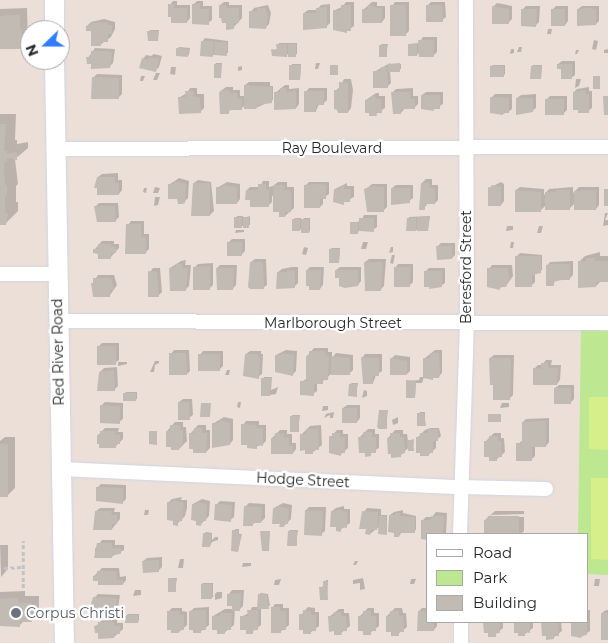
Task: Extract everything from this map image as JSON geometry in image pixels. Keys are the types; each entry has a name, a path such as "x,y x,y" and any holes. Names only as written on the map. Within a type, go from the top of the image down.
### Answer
{"main road":[{"path":"54,0 54,20"},
{"name":"Red River Road","path":"54,70 56,274 64,643"}],"street":[{"name":"Beresford Street","path":"460,533 460,487 467,323 466,0"},
{"name":"Ray Boulevard","path":"55,149 608,147"},
{"path":"0,274 56,274"},
{"name":"Marlborough Street","path":"58,322 608,323"},
{"name":"Hodge Street","path":"60,469 460,487 546,489"},
{"path":"461,623 461,643"}],"path":[{"path":"23,541 23,588"},
{"path":"4,568 23,567"}],"green space":[{"path":"581,329 608,331 608,575 588,574 588,533 578,533"},
{"path":"589,397 608,397 608,450 589,449"},
{"path":"591,478 608,478 608,560 591,559"}],"building":[{"path":"168,4 174,4 174,8 187,8 187,23 171,23 171,17 168,17"},
{"path":"192,4 200,4 200,9 209,9 209,25 192,24"},
{"path":"219,5 226,5 226,8 239,8 239,23 234,23 234,29 226,30 226,23 222,23 221,18 219,18"},
{"path":"341,5 351,5 351,31 347,31 347,33 333,30 333,10 341,10"},
{"path":"368,5 382,9 382,23 362,23 362,9 367,9"},
{"path":"390,5 406,5 406,36 390,36"},
{"path":"426,5 442,5 443,22 426,22"},
{"path":"492,6 509,9 509,24 492,24"},
{"path":"327,7 327,28 303,30 303,13 316,13 316,8"},
{"path":"257,8 265,8 268,17 266,29 249,28 249,11 257,11"},
{"path":"521,9 537,9 536,27 521,26"},
{"path":"551,9 565,9 565,26 551,26"},
{"path":"577,9 596,9 596,25 577,26"},
{"path":"20,15 20,49 0,49 0,17"},
{"path":"108,22 108,25 112,25 112,34 108,34 108,42 101,42 101,46 91,46 91,31 86,31 86,26 91,25 91,23"},
{"path":"147,31 158,31 158,41 148,41"},
{"path":"418,40 434,40 434,57 419,57"},
{"path":"201,41 213,41 213,57 200,56"},
{"path":"214,42 227,42 227,56 214,55"},
{"path":"276,44 287,44 287,57 272,56 271,49 277,50"},
{"path":"288,44 296,44 296,57 288,57"},
{"path":"408,44 417,44 417,56 408,56"},
{"path":"379,45 387,45 387,57 379,57"},
{"path":"176,48 189,49 188,57 176,56"},
{"path":"91,51 109,51 112,53 110,68 91,69 91,64 87,64 86,57 91,57"},
{"path":"149,57 159,59 156,72 139,68 142,58 148,60"},
{"path":"400,63 400,72 388,72 388,64"},
{"path":"214,64 221,64 221,78 214,78"},
{"path":"557,64 572,64 572,79 561,79 561,69 557,69"},
{"path":"289,65 301,65 300,80 289,80"},
{"path":"330,65 338,65 338,75 330,75"},
{"path":"490,66 504,66 504,77 490,77"},
{"path":"531,66 542,66 541,79 530,79"},
{"path":"381,67 387,67 388,88 373,88 373,71 381,71"},
{"path":"593,76 600,76 600,89 593,89"},
{"path":"92,77 119,78 119,99 91,99"},
{"path":"339,82 348,83 348,113 338,113 334,109 334,90 339,90"},
{"path":"244,85 272,87 272,103 258,105 256,109 244,109"},
{"path":"280,88 286,88 286,92 296,91 296,109 274,110 274,92 280,92"},
{"path":"221,90 237,93 237,99 242,99 242,110 229,110 229,114 220,114 219,93"},
{"path":"585,90 586,94 589,94 589,113 578,113 578,110 573,110 573,92"},
{"path":"185,91 194,91 194,97 200,97 201,113 179,114 178,97 186,97"},
{"path":"304,91 324,91 324,105 316,105 316,112 304,112"},
{"path":"391,92 410,92 410,99 415,99 415,109 401,109 401,114 393,114"},
{"path":"421,95 440,95 440,109 433,109 434,111 421,109"},
{"path":"371,96 381,99 382,113 376,113 377,116 369,116 369,113 365,113 365,100 371,99"},
{"path":"603,96 608,96 608,115 604,115"},
{"path":"490,97 509,98 509,113 503,113 503,115 490,113"},
{"path":"516,98 533,98 533,112 516,115"},
{"path":"545,99 564,99 564,115 545,115"},
{"path":"0,124 6,124 4,151 7,151 7,154 17,152 17,160 7,158 7,162 4,162 5,185 7,185 5,213 8,213 6,225 0,225"},
{"path":"97,177 115,177 115,183 119,183 119,195 97,195 97,188 94,188"},
{"path":"174,181 186,184 185,203 178,204 177,199 168,199 168,184 174,184"},
{"path":"193,183 210,183 210,216 191,216"},
{"path":"421,183 429,183 429,188 435,188 435,204 425,204 425,210 419,210"},
{"path":"258,184 266,184 266,190 269,190 269,207 250,207 250,200 245,200 246,190 258,190"},
{"path":"223,185 237,187 237,204 216,204 216,187 223,187"},
{"path":"273,185 284,185 284,190 291,190 291,212 285,212 285,217 279,217 279,212 273,212"},
{"path":"304,185 326,185 326,199 320,199 320,208 304,208"},
{"path":"491,185 501,187 501,206 488,206 488,187 491,188"},
{"path":"340,186 344,186 344,189 351,189 350,202 344,202 344,205 333,202 334,189 340,189"},
{"path":"372,186 384,187 384,212 367,212 364,189"},
{"path":"391,188 410,188 410,203 391,205"},
{"path":"604,189 608,189 608,206 604,206"},
{"path":"515,190 541,192 541,212 515,212"},
{"path":"556,190 570,190 570,210 545,210 545,192 556,192"},
{"path":"596,190 596,210 574,210 574,191"},
{"path":"94,206 115,206 116,222 97,222"},
{"path":"234,217 242,217 242,228 234,228"},
{"path":"243,217 249,217 249,228 243,228"},
{"path":"417,217 429,217 428,231 417,231"},
{"path":"359,218 374,218 374,232 359,231"},
{"path":"407,218 416,218 416,231 406,231"},
{"path":"292,219 300,219 300,231 292,231"},
{"path":"301,219 309,219 309,233 301,233"},
{"path":"350,222 358,222 358,234 350,234"},
{"path":"126,224 141,224 141,237 146,237 146,254 125,254"},
{"path":"227,242 242,242 242,256 227,256"},
{"path":"98,244 111,244 111,247 116,247 116,253 111,253 111,259 98,259 98,254 93,253 93,249 98,249"},
{"path":"436,246 452,246 452,259 437,260"},
{"path":"329,249 340,249 339,263 329,263"},
{"path":"515,256 541,256 541,273 532,275 532,287 515,287"},
{"path":"586,258 595,258 595,261 608,261 608,282 596,282 596,287 578,288 578,261 586,261"},
{"path":"250,262 263,262 264,289 250,289 248,287"},
{"path":"364,262 383,262 381,291 365,291"},
{"path":"176,264 182,264 182,268 188,268 186,291 170,291 169,268 176,267"},
{"path":"570,264 570,280 559,280 554,282 554,286 546,286 546,265"},
{"path":"210,266 210,290 193,290 193,267"},
{"path":"394,267 410,267 410,287 394,287"},
{"path":"216,268 234,268 233,290 217,290"},
{"path":"487,268 508,268 510,281 508,281 506,287 500,287 500,290 487,287"},
{"path":"287,270 295,270 295,288 276,289 277,272 287,272"},
{"path":"306,270 321,270 320,290 309,290 309,286 306,286"},
{"path":"335,270 358,270 358,286 345,288 339,286 339,278 335,278"},
{"path":"148,271 157,272 159,297 148,297"},
{"path":"424,271 442,271 442,287 429,289 429,287 424,287"},
{"path":"93,278 111,278 114,290 110,290 110,297 93,297 91,283 93,283"},
{"path":"97,346 116,346 116,365 97,365"},
{"path":"309,351 325,351 325,356 329,355 328,380 323,380 323,384 314,384 314,396 300,395 300,381 314,381 306,380 306,356 309,356"},
{"path":"169,353 186,353 187,375 169,375"},
{"path":"281,353 294,355 293,376 275,372 275,355 281,355"},
{"path":"430,353 439,353 440,375 439,378 433,378 433,380 423,378 423,358 430,358"},
{"path":"198,354 220,354 220,371 198,371"},
{"path":"245,354 258,354 258,357 260,357 259,379 243,376"},
{"path":"331,356 350,358 350,375 331,375"},
{"path":"361,357 379,358 379,376 373,376 373,384 363,384"},
{"path":"390,358 407,361 407,375 390,375"},
{"path":"489,358 511,358 510,400 493,400 493,385 490,385"},
{"path":"541,363 548,363 548,368 558,368 557,385 533,385 533,368 541,369"},
{"path":"114,370 115,391 97,391 99,372"},
{"path":"261,378 271,378 270,396 261,396"},
{"path":"406,380 416,381 415,398 406,398"},
{"path":"349,384 357,384 357,397 348,396"},
{"path":"554,388 571,388 571,404 554,404"},
{"path":"123,393 136,393 136,401 123,401"},
{"path":"178,402 189,402 190,420 178,420"},
{"path":"201,403 211,403 210,417 200,417"},
{"path":"100,405 120,406 120,424 100,423"},
{"path":"342,408 357,408 357,423 342,423"},
{"path":"379,410 387,410 387,429 379,429 377,427"},
{"path":"417,413 424,413 426,426 417,426"},
{"path":"488,414 501,414 501,422 488,422"},
{"path":"290,416 299,416 299,432 290,432"},
{"path":"219,420 230,423 230,445 212,448 212,423 219,423"},
{"path":"546,421 546,447 532,447 532,461 516,461 516,443 522,443 522,422"},
{"path":"241,424 256,425 256,428 263,428 263,446 257,445 257,449 241,445"},
{"path":"170,425 180,425 180,430 183,430 183,446 180,446 179,450 171,450 171,447 166,447 166,431 170,431"},
{"path":"194,428 203,428 202,433 207,433 206,453 193,453 193,449 189,449 189,433 194,433"},
{"path":"306,429 318,429 319,450 313,450 313,454 305,454 305,450 300,451 300,434 306,434"},
{"path":"428,429 438,429 438,441 433,441 433,453 429,453 429,456 420,456 420,453 416,453 416,437 420,437 420,433 428,433"},
{"path":"100,431 116,431 115,435 120,435 120,444 116,444 116,448 99,448 97,435 100,435"},
{"path":"149,431 157,431 157,445 149,444"},
{"path":"363,432 372,432 372,437 376,437 376,453 371,453 371,456 365,457 365,453 359,453 358,437 364,437"},
{"path":"275,433 284,434 284,437 289,438 289,446 293,446 293,454 271,454 271,438 275,438"},
{"path":"332,433 340,433 340,437 345,437 345,453 341,453 341,456 329,453 329,436 332,436"},
{"path":"390,433 400,433 400,437 404,437 405,453 401,454 401,457 391,458 391,454 388,454 387,438 391,438"},
{"path":"489,436 498,436 498,441 501,441 502,457 497,457 497,461 489,461 489,457 484,457 484,441 489,441"},
{"path":"407,440 413,440 414,451 408,451"},
{"path":"0,444 8,444 8,497 0,497"},
{"path":"96,487 123,488 123,504 96,501"},
{"path":"173,500 184,503 182,521 178,521 178,526 173,525 173,521 167,520 167,502 173,502"},
{"path":"197,501 207,505 206,521 202,521 201,526 196,525 196,521 191,520 192,504 197,504"},
{"path":"215,504 232,505 231,522 214,520"},
{"path":"244,506 262,507 261,523 253,523 253,526 243,526"},
{"path":"278,506 289,509 288,524 284,524 284,527 279,527 280,524 272,524 273,508 278,508"},
{"path":"337,509 347,512 347,528 341,527 341,532 336,531 336,527 330,527 331,511 337,511"},
{"path":"305,510 323,511 322,536 304,535"},
{"path":"95,511 112,511 111,515 117,515 117,524 112,524 112,530 93,530"},
{"path":"362,511 378,512 377,530 371,530 370,535 365,534 366,529 359,529"},
{"path":"400,513 400,516 415,517 415,533 399,533 399,537 394,537 394,533 388,532 389,515 395,515"},
{"path":"379,516 386,516 387,535 378,534"},
{"path":"431,516 444,516 443,533 426,533 426,540 421,539 421,520 431,520"},
{"path":"488,516 519,516 519,533 484,533 484,520 487,520"},
{"path":"232,530 238,530 238,535 241,535 238,552 231,551"},
{"path":"260,531 270,531 269,551 262,551"},
{"path":"288,531 297,531 297,546 287,546"},
{"path":"203,533 212,534 210,547 202,547"},
{"path":"97,543 112,543 112,548 121,548 121,554 112,555 112,558 94,558"},
{"path":"159,560 159,572 143,573 142,561"},
{"path":"97,571 116,571 117,580 123,580 123,585 98,585 98,581 93,581 93,576 97,575"},
{"path":"168,578 176,579 176,592 168,592"},
{"path":"323,581 327,581 328,600 320,600 319,587 323,587"},
{"path":"201,584 212,584 212,599 201,599"},
{"path":"241,593 240,611 232,611 232,606 227,606 227,594"},
{"path":"258,594 267,595 269,609 257,609"},
{"path":"93,597 117,598 115,613 93,613 93,608 90,608"},
{"name":"Corpus Christi","path":"18,598 18,603 31,603 32,622 20,622 20,627 0,626 0,599"},
{"path":"271,607 280,607 280,611 286,611 286,630 281,630 281,633 271,633"},
{"path":"206,610 206,630 201,630 201,633 193,633 193,630 189,630 189,611"},
{"path":"247,610 258,610 258,630 253,630 253,634 246,634 246,630 240,630 240,616 248,616"},
{"path":"303,610 311,611 311,615 316,615 316,631 311,631 311,634 303,634 303,630 299,630 299,614 303,614"},
{"path":"167,611 179,611 179,615 184,615 184,630 179,630 179,633 171,633 171,630 167,630"},
{"path":"363,611 371,611 371,616 376,616 376,631 371,631 371,635 363,635 363,631 358,631 358,616 363,616"},
{"path":"390,611 399,611 399,616 403,616 404,632 399,632 399,636 391,636 391,632 386,632 386,616 390,616"},
{"path":"418,611 426,611 426,623 434,623 434,631 417,631"},
{"path":"334,612 341,612 341,616 346,616 347,631 341,631 342,635 334,635 334,631 329,632 328,616 334,616"},
{"path":"220,613 232,613 231,630 225,630 225,634 217,634 217,630 212,630 212,616 220,616"},
{"path":"601,613 608,613 608,640 601,640"},
{"path":"126,615 138,615 138,623 125,623"},
{"path":"98,622 114,622 114,626 120,626 120,634 114,634 114,638 98,639 98,633 95,633 94,626 98,625"},
{"path":"483,623 500,623 500,633 496,633 496,637 488,637 488,633 484,633"},
{"path":"514,623 530,623 530,633 525,632 525,636 518,636 518,633 514,633"},
{"path":"541,623 558,623 559,636 546,640 546,636 542,636"},
{"path":"571,623 587,623 587,635 581,636 581,638 571,636"}],"place":[{"name":"Corpus Christi","path":"16,613"}]}
